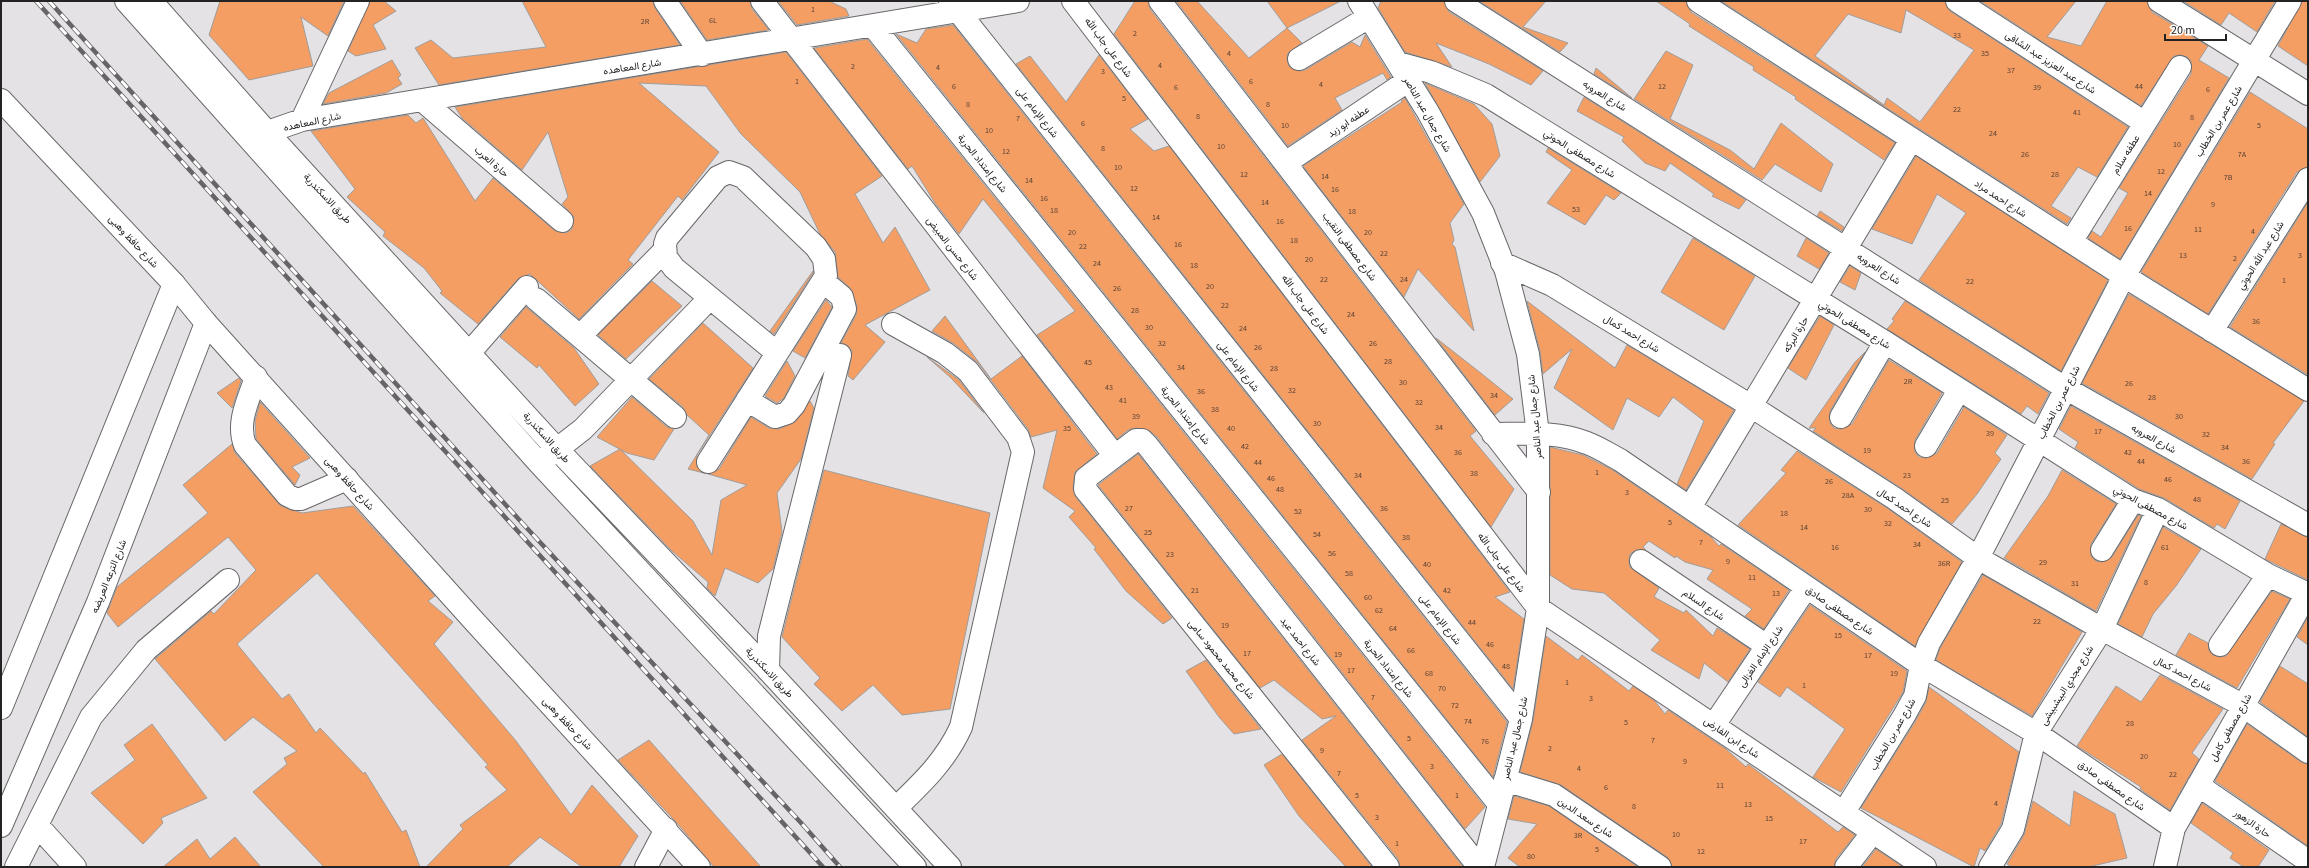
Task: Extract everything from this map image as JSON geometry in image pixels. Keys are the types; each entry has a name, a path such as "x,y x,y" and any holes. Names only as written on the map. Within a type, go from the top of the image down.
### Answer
{"street":[{"name":"طريق الاسكندرية","path":"126,1 470,352 556,448 897,807 950,867"},
{"name":"طريق الاسكندرية","path":"151,1 257,135 539,463 776,719 916,867"},
{"path":"302,120 358,1"},
{"path":"664,1 702,55"},
{"name":"شارع حسن المبيض","path":"762,1 1115,456"},
{"name":"شارع المعاهده","path":"257,135 302,120 873,26 954,6 1018,1"},
{"name":"شارع على جاب الله","path":"1073,1 1538,608"},
{"name":"شارع مصطفى النقيب","path":"1160,1 1287,162 1493,434 1539,492"},
{"name":"شارع العروبه","path":"1456,1 1846,247 2065,388 2308,525"},
{"name":"شارع احمد مراد","path":"1698,1 2070,242 2308,390"},
{"name":"شارع عبد العزيز عبد الشافى","path":"1957,1 2145,123"},
{"path":"2159,1 2308,94"},
{"name":"شارع عمر بن الخطاب","path":"1844,812 1904,716 1914,696 1921,665 1929,643 1978,558 2124,276 2290,1"},
{"name":"شارع الإمام على","path":"954,6 1521,719"},
{"path":"1299,59 1364,9"},
{"name":"شارع جمال عبد الناصر","path":"1364,9 1403,71 1483,213 1502,262 1517,309 1528,354 1538,434 1538,608 1521,719 1499,804 1487,865"},
{"name":"شارع إمتداد الحرية","path":"873,26 1499,804"},
{"name":"عطفه سلام","path":"2070,242 2180,66"},
{"name":"عطفه ابو زيد","path":"1287,162 1403,71"},
{"name":"شارع مصطفى الحوتي","path":"1403,71 1431,72 1486,95 1885,342 2133,500 2158,509 2268,574 2308,593"},
{"name":"شارع حافظ وهبى","path":"1,100 174,284 206,323 474,621 699,867"},
{"name":"حارة العرب","path":"423,101 562,221"},
{"name":"حارة البركه","path":"1691,506 1911,140"},
{"path":"708,462 826,276 826,268 821,253 743,176 730,172 718,177 670,232 664,251 666,257 674,268 777,353"},
{"name":"شارع عبد الله الحوتي","path":"2212,331 2306,186"},
{"path":"580,336 664,251"},
{"name":"شارع احمد كمال","path":"1502,262 1552,285 1751,406 1894,498 1978,558 2102,629 2242,705 2308,752"},
{"path":"747,400 775,417 787,413 794,405 845,309 842,297 823,281"},
{"path":"1,708 174,284"},
{"path":"470,352 532,293 675,417"},
{"path":"539,463 556,448 583,429 710,298"},
{"name":"شارع الترعه العريضه","path":"1,826 98,602 206,323"},
{"path":"893,324 945,353 968,371 1018,437 1023,452 961,727 954,743 935,770 897,807"},
{"path":"1841,417 1885,342"},
{"path":"751,691 765,685 767,680 769,636 840,354"},
{"path":"256,378 242,421 242,438 245,445 287,495 295,499 301,499 347,478"},
{"path":"1926,446 1960,390"},
{"name":"شارع مصطفى صادق","path":"1493,434 1538,434 1565,436 1588,443 1620,460 1691,506 1806,588 1921,665 2036,733 2174,828"},
{"name":"شارع احمد عيد","path":"1115,456 1136,440 1142,440 1147,445 1487,865"},
{"name":"شارع محمد محمود سامى","path":"1115,456 1086,478 1085,489 1388,867"},
{"path":"2102,550 2133,500"},
{"name":"شارع مجدي البيشبيشى","path":"1990,867 2012,829 2036,733 2102,629 2158,509"},
{"name":"شارع السلام","path":"1641,561 1767,646"},
{"path":"2220,646 2268,574"},
{"path":"16,867 91,717 146,650 228,580"},
{"name":"شارع الإمام الغزالى","path":"1714,725 1806,588"},
{"name":"شارع مصطفى كامل","path":"2165,867 2174,828 2242,705 2308,593"},
{"name":"شارع ابن الفارض","path":"1538,608 1926,867"},
{"path":"776,719 783,709 800,704"},
{"name":"شارع سعد الدين","path":"1505,780 1554,795 1660,867"},
{"name":"حارة الزهور","path":"2198,785 2308,861"},
{"path":"37,825 75,867"},
{"path":"646,867 666,830"},
{"path":"1846,867 1873,832"}],"building":[{"path":"220,1 344,1 328,36 301,17 313,66 249,80 209,35"},
{"path":"370,1 384,1 396,11 373,25 386,49 356,56 348,51"},
{"path":"522,1 653,1 655,8 680,45 439,85 415,48 431,40 453,58 546,47"},
{"path":"680,1 750,1 752,9 769,30 707,40"},
{"path":"778,1 829,1 846,9 849,16 797,25"},
{"path":"1135,1 1148,1 1150,9 1476,431 1470,436 1514,489 1491,527 1114,34"},
{"path":"1176,1 1197,1 1249,58 1287,28 1302,43 1288,53 1287,59 1289,66 1299,71 1305,70 1352,42 1360,47 1365,35 1391,77 1387,80 1383,73 1335,98 1342,110 1288,146"},
{"path":"1267,1 1341,1 1287,28"},
{"path":"1381,1 1444,1 1449,12 1543,71 1531,85 1489,64 1436,43 1452,67 1405,52 1378,8"},
{"path":"1479,1 1546,1 1523,27 1568,43 1560,52"},
{"path":"1656,1 1686,1 1691,12 1895,143 1884,160 1795,99 1796,97 1753,70 1754,67 1689,26 1690,24"},
{"path":"1721,1 1945,1 1950,11 2128,127 2097,177 2078,167 2051,206 2071,218 2067,224","holes":["1906,10 1974,50 1920,122 1887,98 1884,105 1815,56 1848,14 1901,33"]},
{"path":"1980,1 2076,1 2047,37 2081,46 2107,1 2147,1 2152,12 2208,46 2199,60 2229,78 2120,259 2088,238 2092,231 2101,237 2128,193 2119,188 2191,74 2191,61 2187,57 2181,55 2174,56 2141,106"},
{"path":"2183,1 2275,1 2257,32 2229,13 2221,25"},
{"path":"2302,1 2308,1 2308,66 2278,46"},
{"path":"953,25 1507,722 1493,777 896,34 917,43 926,29"},
{"path":"867,39 1485,807 1465,829 1157,437 1150,431 1136,428 1128,430 1117,439 1037,335 1075,311 983,199 959,234 935,203 912,166 908,169 814,48"},
{"path":"1666,51 1693,65 1670,119 1730,150 1754,169 1781,123 1833,164 1821,192 1775,164 1762,180 1634,99"},
{"path":"786,52 882,176 855,194 883,243 895,227 930,290 865,325 885,342 853,380 848,376 852,351 848,346 841,343 856,315 857,306 850,288 838,277 835,252 820,234 800,192 741,134 706,86 639,83 719,152 682,200 678,196 628,260 633,264 579,319 530,274 518,279 478,324 440,293 442,291 424,268 383,236 385,232 347,197 355,189 311,131 408,115 416,123 423,118 475,201 493,178 554,230 566,233 572,229 574,217 562,204 568,197 548,132 522,170 462,118 455,107"},
{"path":"1099,55 1148,119 1130,129 1154,151 1169,146 1510,592 1495,597 1524,619 1513,689 1016,64 1030,56 1066,102"},
{"path":"392,60 401,75 398,78 402,84 386,93 323,104 329,93"},
{"path":"1596,68 1632,98 1594,74"},
{"path":"1425,83 1474,104 1492,124 1500,156 1480,182"},
{"path":"2250,92 2308,129 2308,167 2297,172 2208,314 2141,272"},
{"path":"1584,97 1746,200 1739,209 1712,196 1714,194 1670,163 1665,171 1645,163 1622,141 1624,137 1577,111"},
{"path":"1405,98 1464,204 1450,223 1454,240 1452,244 1455,247 1474,331 1418,269 1404,297 1303,166 1402,102 1401,101"},
{"path":"1548,148 1621,193 1614,200 1606,195 1585,225 1547,203 1572,170 1546,152"},
{"path":"1916,156 2108,280 2061,371 1919,280 1966,213 1937,194 1912,244 1872,229"},
{"path":"2308,202 2308,375 2230,327"},
{"path":"1820,211 1844,227 1842,231 1817,216"},
{"path":"1693,238 1755,276 1724,330 1661,292"},
{"path":"1806,238 1829,253 1819,269 1797,256"},
{"path":"1850,266 1861,273 1855,290 1840,282"},
{"path":"813,271 813,273 774,334 770,331"},
{"path":"652,281 682,306 626,359 598,335"},
{"path":"2129,294 2304,401 2273,443 2275,444 2252,479 2082,383"},
{"path":"826,300 832,307 805,358 793,351"},
{"path":"1527,301 1615,368 1627,345 1734,410 1686,490 1677,484 1704,421 1673,397 1659,417 1627,398 1613,430 1554,388 1572,349 1543,374 1540,351"},
{"path":"1905,301 2049,393 2038,414 2027,406 2021,414 1887,329 1894,321 1892,319"},
{"path":"526,307 574,348 599,384 575,406 539,365 537,368 500,337"},
{"path":"945,316 991,379 1022,356 1097,454 1075,472 1073,488 1075,496 1172,618 1163,624 1126,591 1094,549 1096,548 1069,517 1075,511 1043,488 1057,430 1031,437 1028,429 978,363 953,343 932,331"},
{"path":"1820,316 1834,325 1806,380 1788,368"},
{"path":"703,323 753,368 697,455 697,467 704,473 688,469 709,435 687,415 683,407 649,379"},
{"path":"1436,338 1482,374 1513,399 1495,415"},
{"path":"1865,352 1830,411 1830,423 1834,428 1841,429 1852,424 1889,360 1942,393 1915,440 1915,452 1919,457 1926,458 1937,453 1964,407 2007,435 1995,453 2001,459 1977,494 1952,524 1901,488 1813,431 1816,428 1809,428 1855,362"},
{"path":"927,357 959,380 984,413 950,377"},
{"path":"787,361 795,376 784,398 777,403 765,396"},
{"path":"239,378 241,381 232,408 217,393"},
{"path":"632,397 667,427 674,429 654,460 627,453 597,437"},
{"path":"810,401 814,408 801,459 777,493 782,532 773,569 758,583 725,568 715,596 707,588 708,582 672,551 590,466 620,449 693,521 712,555 721,500 747,485 708,474 719,469 751,417 769,428 779,429 796,421"},
{"path":"260,402 310,458 292,467 300,475 295,485 256,439 255,421"},
{"path":"2071,406 2240,501 2225,529 2217,524 2214,528 2164,498 2139,489 2075,448 2078,442 2059,429"},
{"path":"232,444 235,453 281,506 302,513 353,506 435,596 428,601 453,622 434,644 516,741 571,815 592,785 638,836 619,867 582,867 540,837 507,867 426,867 463,829 460,825 507,790 485,767 488,765 317,573 237,644 282,699 289,694 316,733 320,728 364,774 365,772 402,832 406,830 420,867 324,867 253,792 287,764 284,758 297,751 253,717 225,741 155,659 211,611 214,614 256,570 228,537 118,627 107,613 117,587 208,513 183,485"},
{"path":"1550,447 1583,455 1611,469 1711,537 1719,546 1721,544 1789,590 1764,629 1745,616 1752,609 1707,579 1713,570 1685,562 1676,556 1675,558 1649,541 1643,547 1646,550 1636,550 1630,554 1630,567 1659,588 1654,597 1684,613 1686,610 1713,636 1717,628 1750,649 1728,682 1704,663 1699,679 1651,650 1660,640 1604,593 1572,589 1550,575"},
{"path":"1797,451 1887,508 1962,562 1915,646 1738,525 1786,473 1781,470"},
{"path":"1138,454 1463,867 1400,867 1398,859 1302,740 1336,716 1322,719 1274,680 1260,688 1098,485"},
{"path":"824,470 990,513 950,709 902,715 873,685 842,711 814,684 820,678 782,637"},
{"path":"2062,470 2116,504 2091,544 2091,556 2096,561 2102,562 2112,557 2138,515 2141,516 2096,611 2004,558 2048,496"},
{"path":"2281,524 2308,537 2308,580 2265,559"},
{"path":"2163,527 2201,549 2176,586 2153,614 2142,637 2118,624"},
{"path":"1983,575 2082,632 2032,716 1936,660 1940,648"},
{"path":"2272,591 2290,599 2237,688 2176,655 2189,633 2208,643 2209,650 2213,655 2219,657 2226,656"},
{"path":"1810,605 1907,671 1903,692 1841,792 1813,777 1845,729 1787,687 1780,697 1758,682"},
{"path":"2308,617 2308,645 2297,637"},
{"path":"1546,636 1578,660 1582,655 1629,691 1633,686 1654,700 1665,714 1668,710 1726,749 1746,767 1748,764 1838,832 1843,827 1855,835 1836,859 1834,867 1672,867 1667,857 1561,785 1520,772 1533,721"},
{"path":"1206,660 1261,729 1234,734 1219,717 1186,671"},
{"path":"2280,666 2308,684 2308,737 2260,702"},
{"path":"2160,675 2223,709 2192,753 2199,759 2170,810 2140,789 2141,787 2077,746 2116,686 2141,702"},
{"path":"1929,687 2019,752 2001,824 1985,851 1980,848 1974,867 1861,808 1915,722 1926,702"},
{"path":"152,724 207,798 161,818 163,823 143,844 91,793 135,760 124,745"},
{"path":"2247,724 2301,762 2308,764 2308,846 2215,781"},
{"path":"649,740 761,867 714,867 676,822 618,760"},
{"path":"1282,754 1372,867 1346,867 1299,816 1264,765"},
{"path":"2074,791 2115,814 2127,858 2088,867 2012,867 2007,864 2024,835 2033,801 2070,826"},
{"path":"1514,796 1549,806 1638,867 1520,867 1508,858 1537,824 1508,819"},
{"path":"2202,803 2269,850 2258,867 2244,867 2230,858 2233,853 2191,823"},
{"path":"235,837 261,867 163,867 197,839 210,859"},
{"path":"1876,849 1903,867 1862,867"}],"railway":[{"path":"36,1 823,867"},
{"path":"49,1 524,525 803,825 840,867"}]}
